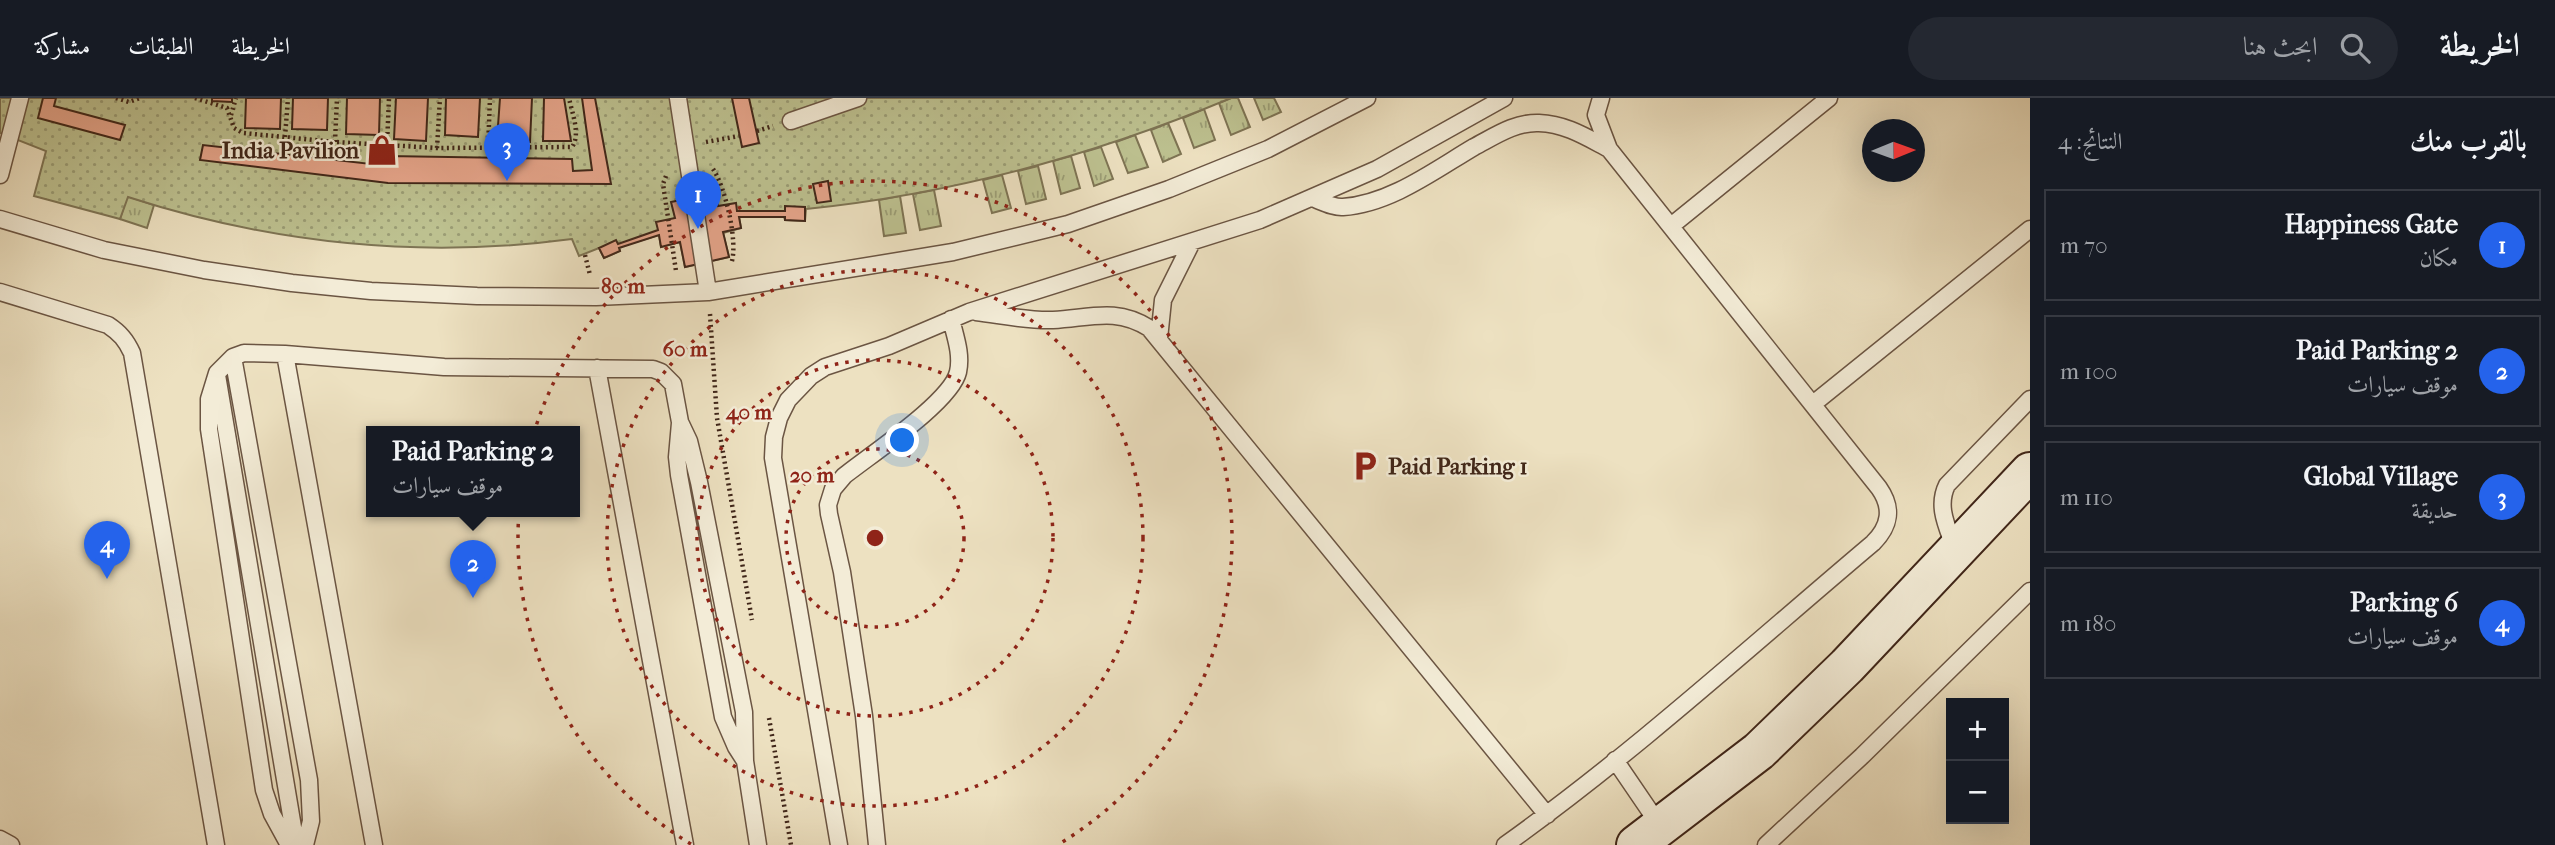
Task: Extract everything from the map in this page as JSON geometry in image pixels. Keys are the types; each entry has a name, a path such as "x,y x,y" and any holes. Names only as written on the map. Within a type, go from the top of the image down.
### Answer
{"street":[{"path":"1649,836 1759,751 1847,666 2030,472"}],"lane":[{"path":"0,175 20,98"},
{"path":"678,98 708,292"},
{"path":"791,121 858,98"},
{"path":"0,219 104,250 204,270 292,283 371,291 477,296 596,297 708,292 953,252 1068,224 1268,149 1367,98"},
{"path":"839,845 773,458 779,418 788,400 811,376 841,360 889,346 969,312 1259,220 1312,198 1377,169 1504,98"},
{"path":"1505,845 1615,760 1873,543 1884,540 1893,533 1898,524 1896,502 1889,493 1879,488 1609,149 1596,115 1601,98"},
{"path":"1671,226 1829,98"},
{"path":"1312,198 1340,208 1376,199 1411,184 1500,132 1518,125 1538,123 1568,127 1609,149"},
{"path":"1813,404 2030,229"},
{"path":"1159,338 1163,300 1192,242"},
{"path":"0,292 108,325 119,332 132,353 216,845"},
{"path":"969,312 1053,320 1111,314 1124,316 1149,328 1547,815"},
{"path":"877,845 864,716 842,572 828,505 833,489 844,476 938,403 955,383 960,358 951,319"},
{"path":"289,845 272,814 264,790 216,488 208,413 212,385 217,373 233,356 244,353 444,367 653,369 661,372 673,384 680,422 694,459 712,545 744,712 745,761 758,845"},
{"path":"285,354 374,845"},
{"path":"233,356 309,780 311,821 305,845"},
{"path":"597,368 685,845"},
{"path":"217,373 296,845"},
{"path":"1955,549 1944,516 1942,495 1947,485 2030,399"},
{"path":"1766,845 2030,591"},
{"path":"1615,760 1649,836"},
{"path":"0,839 11,845"}],"path":[{"path":"116,98 129,102 140,98"},
{"path":"195,98 227,108 234,128 238,131 335,142 488,149 572,147 576,142 576,135 569,98"},
{"path":"231,115 236,98"},
{"path":"285,137 288,98"},
{"path":"335,142 337,98"},
{"path":"387,145 389,98"},
{"path":"437,148 440,98"},
{"path":"488,149 490,98"},
{"path":"687,145 739,136"},
{"path":"708,292 717,418 753,625"},
{"path":"767,707 791,845"}],"green space":[{"path":"0,98 1231,98 1180,119 1075,154 969,182 806,209 805,221 785,220 784,217 739,217 741,228 723,233 729,257 685,267 680,242 661,247 659,235 619,247 620,251 604,258 599,248 579,256 572,239 516,245 403,247 292,236 237,226 128,197 120,219 34,196 46,151 0,133"},
{"path":"1238,98 1250,127 1231,135 1219,103"},
{"path":"1254,98 1274,98 1281,112 1263,120"},
{"path":"1204,109 1215,140 1194,148 1183,118"},
{"path":"1168,123 1181,154 1163,162 1151,130"},
{"path":"1135,135 1148,167 1128,173 1116,142"},
{"path":"1101,147 1113,179 1094,186 1084,152"},
{"path":"1071,156 1080,188 1061,194 1053,161"},
{"path":"1038,166 1046,199 1026,204 1018,171"},
{"path":"1002,175 1011,208 992,213 983,180"},
{"path":"934,190 941,226 920,230 913,194"},
{"path":"127,196 154,205 147,228 120,219"},
{"path":"900,196 906,233 884,236 879,200"}],"building":[{"path":"43,98 56,98 54,106 125,125 120,140 38,118"},
{"path":"212,98 232,98 232,102 212,101"},
{"path":"246,98 281,98 280,129 245,128"},
{"path":"293,98 328,98 327,130 292,129"},
{"path":"347,98 380,98 379,135 346,134"},
{"path":"396,98 428,98 426,141 394,139"},
{"path":"446,98 480,98 478,137 445,135"},
{"path":"500,98 532,98 530,142 497,140"},
{"path":"544,98 564,98 571,141 543,141"},
{"path":"582,98 595,98 611,184 388,183 200,160 203,145 388,166 388,156 572,159 573,171 592,170"},
{"path":"732,98 749,98 759,143 742,147"},
{"path":"828,181 831,201 817,203 813,184"},
{"path":"715,193 718,206 736,203 737,211 785,211 785,206 805,207 805,221 785,220 785,217 739,217 741,228 723,232 729,257 685,267 680,242 661,247 659,235 619,248 620,251 604,258 599,248 616,240 618,244 658,230 656,222 675,218 671,202"}],"place":[{"name":"India Pavilion","path":"382,150"},
{"name":"Global Village","path":"507,181"},
{"name":"Happiness Gate","path":"698,229"},
{"name":"Paid Parking 1","path":"1365,466"},
{"name":"Parking 6","path":"107,579"},
{"name":"Paid Parking 2","path":"473,598"}]}
